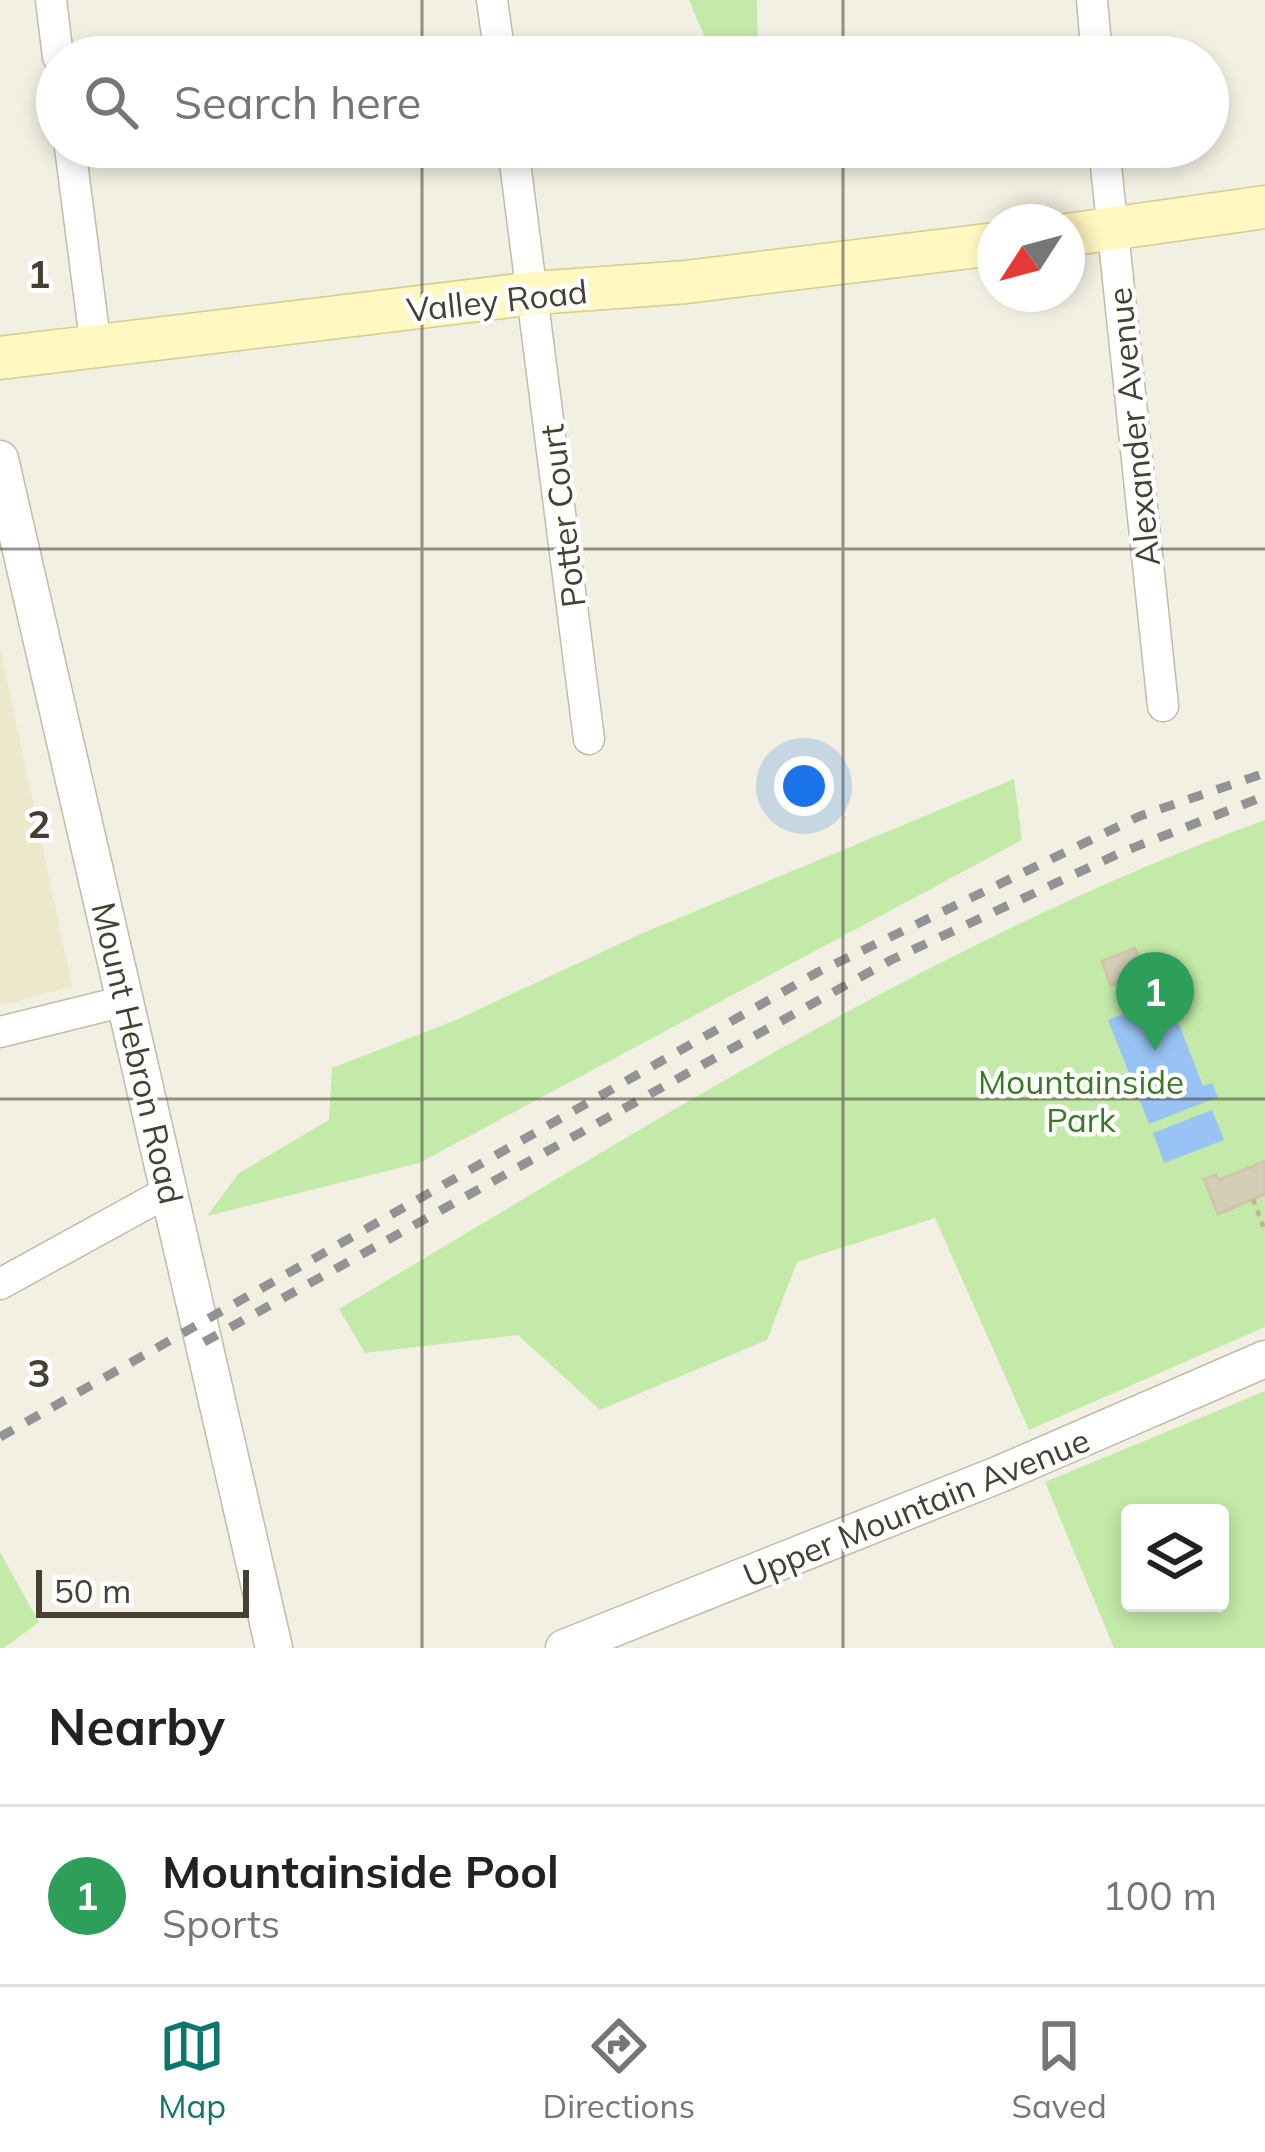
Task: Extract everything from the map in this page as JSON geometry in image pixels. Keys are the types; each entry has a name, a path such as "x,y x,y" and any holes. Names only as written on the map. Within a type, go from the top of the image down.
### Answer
{"main road":[{"path":"1085,233 1265,207"},
{"name":"Valley Road","path":"0,358 535,293 686,282 977,246"}],"street":[{"path":"51,0 55,36"},
{"path":"492,0 497,36"},
{"path":"1093,0 1096,36"},
{"path":"73,168 96,347"},
{"name":"Potter Court","path":"516,168 589,739"},
{"name":"Alexander Avenue","path":"1106,168 1163,706"},
{"name":"Mount Hebron Road","path":"0,458 274,1648"},
{"path":"0,1032 125,1001"},
{"path":"0,1284 171,1190"},
{"name":"Upper Mountain Avenue","path":"564,1648 1000,1474 1265,1359"}],"path":[{"path":"1253,1199 1265,1231"}],"shaded area":[{"path":"0,647 72,986 0,1006"}],"green space":[{"path":"689,0 757,0 758,36 704,36"},
{"path":"1014,779 1022,840 419,1163 207,1216 239,1173 329,1120 332,1068 456,1020 645,932"},
{"name":"Mountainside Park","path":"1265,820 1265,1327 1029,1430 935,1218 797,1262 767,1340 600,1410 518,1335 365,1353 339,1309 677,1108 907,980 1143,868"},
{"path":"1265,1391 1265,1648 1114,1648 1045,1482"},
{"path":"0,1552 39,1622 4,1648 0,1648"}],"water":[{"path":"1168,996 1203,1086 1212,1083 1218,1097 1149,1124 1108,1020"},
{"path":"1212,1110 1224,1140 1164,1163 1153,1133"}],"building":[{"path":"1135,948 1144,972 1111,985 1102,961"},
{"path":"1265,1161 1265,1194 1218,1214 1204,1179 1216,1175 1219,1180"}],"railway":[{"path":"0,1437 818,972 1140,816 1265,773"},
{"path":"204,1342 891,960 1120,853 1265,796"}],"place":[{"name":"Mountainside Pool","path":"1155,1051"}]}
